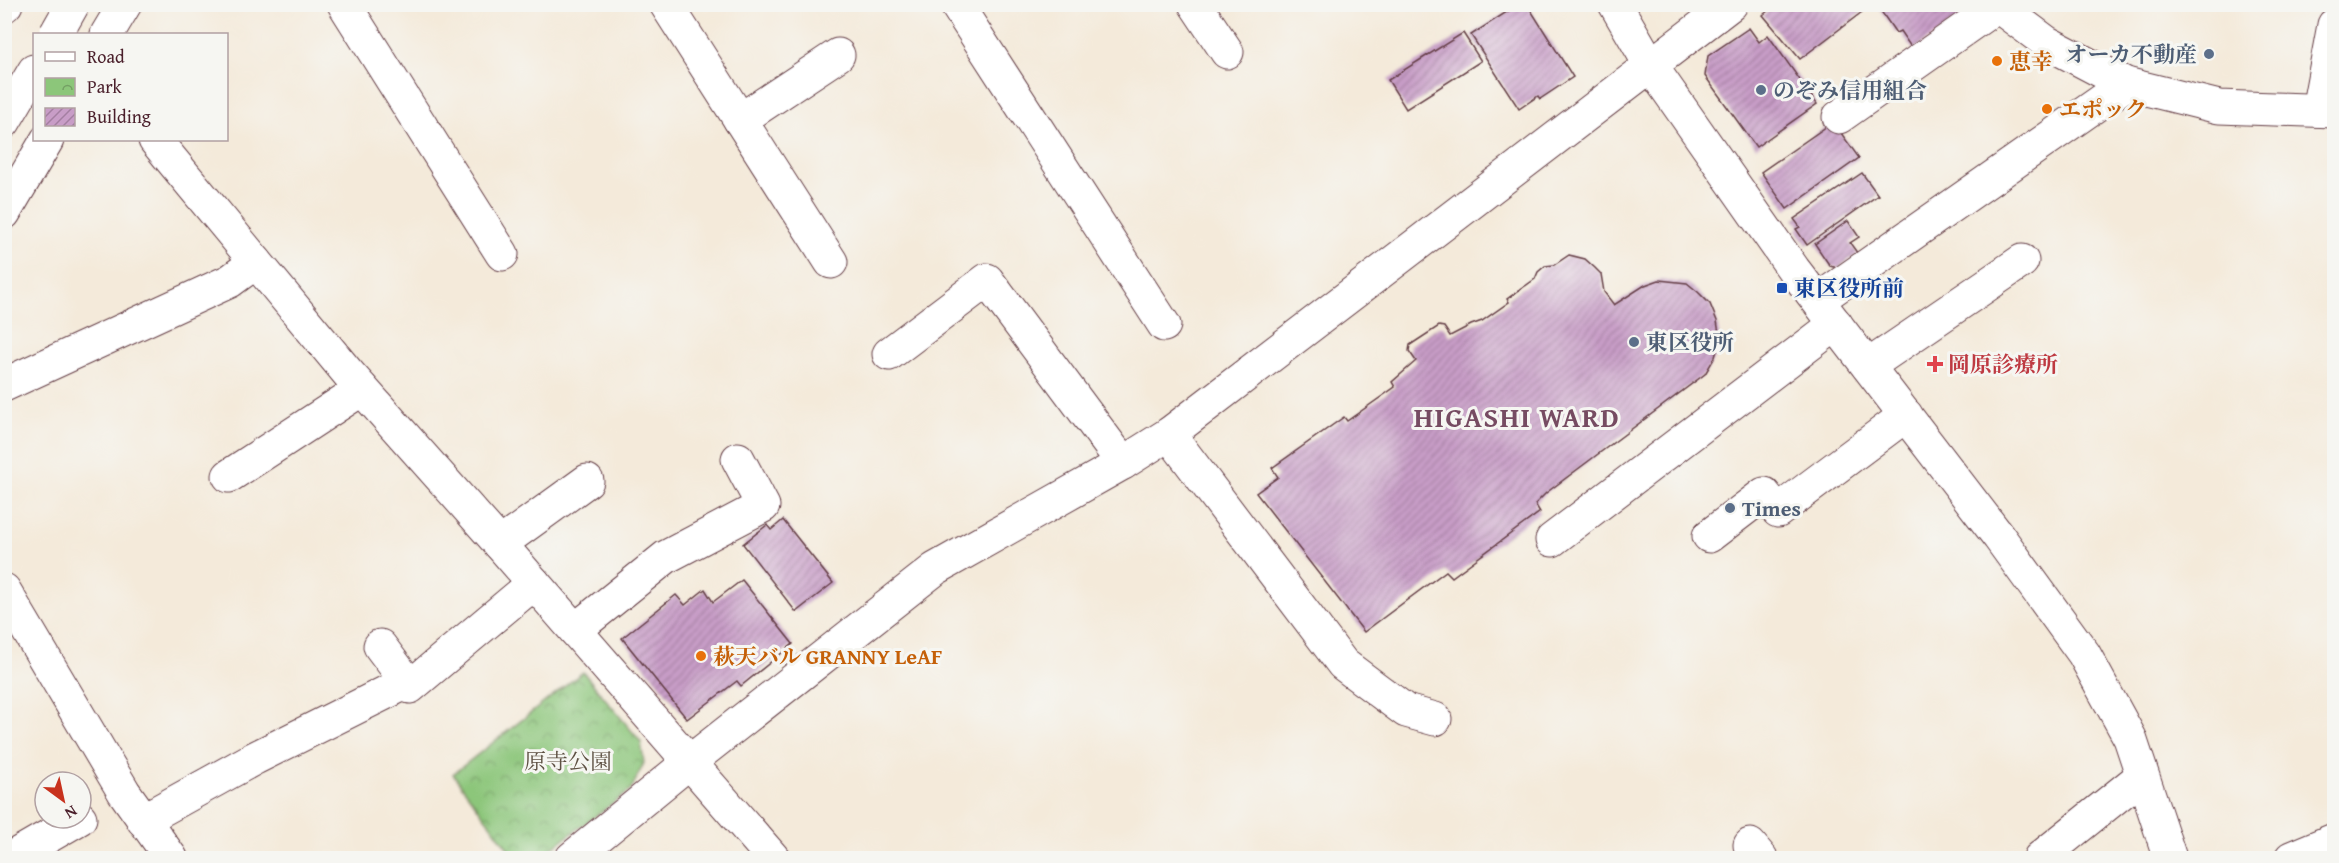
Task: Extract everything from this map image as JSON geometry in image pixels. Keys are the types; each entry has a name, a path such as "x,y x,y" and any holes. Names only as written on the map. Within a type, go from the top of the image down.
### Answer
{"street":[{"path":"48,4 69,33"},
{"path":"57,33 73,4"},
{"path":"108,33 125,4"},
{"path":"344,4 502,254"},
{"path":"666,4 831,262"},
{"path":"956,4 1164,325"},
{"path":"1195,4 1227,52"},
{"path":"1615,4 1651,66 1794,270 1906,415 2084,654 2130,738 2170,858"},
{"path":"572,858 688,763 935,569 1123,463 1169,434 1731,4"},
{"path":"1839,117 1996,5 2046,42 2126,84 2219,107 2326,111 2334,25"},
{"path":"741,120 838,55"},
{"path":"4,122 33,73"},
{"path":"1552,540 1827,312 2126,84"},
{"path":"4,213 46,141"},
{"path":"156,141 362,389 500,544 772,858"},
{"path":"1868,366 2022,261"},
{"path":"4,385 230,281 256,262"},
{"path":"889,354 987,280 1123,463"},
{"path":"229,476 362,389"},
{"path":"1709,536 1764,494 1778,511 1906,415"},
{"path":"1169,434 1343,664 1406,711 1435,719"},
{"path":"575,630 666,558 763,506 738,459"},
{"path":"500,544 587,481"},
{"path":"380,646 410,687 534,583"},
{"path":"4,590 124,792 171,858"},
{"path":"143,820 255,758 407,682"},
{"path":"2040,858 2142,776"},
{"path":"93,811 124,792"},
{"path":"11,858 60,830"},
{"path":"2291,858 2334,840"}],"green space":[{"name":"原寺公園","path":"583,672 641,742 644,763 631,790 538,858 515,858 453,774"}],"building":[{"path":"1519,4 1527,4 1573,77 1540,99 1538,96 1519,109 1471,35"},
{"path":"1776,4 1868,4 1870,6 1800,59 1763,15"},
{"path":"1876,4 1955,4 1963,16 1913,50 1900,31 1896,33"},
{"name":"のぞみ信用組合","path":"1749,28 1759,42 1768,35 1817,104 1756,147 1705,76 1708,56"},
{"path":"1463,33 1481,61 1406,109 1388,80"},
{"path":"1833,122 1859,158 1787,209 1761,172"},
{"path":"1862,173 1878,195 1807,245 1796,229 1800,227 1794,219"},
{"path":"1848,221 1859,237 1850,243 1858,254 1838,268 1830,266 1815,244"},
{"path":"1569,255 1585,259 1601,274 1604,292 1614,305 1645,285 1659,280 1687,283 1710,304 1717,321 1720,340 1715,357 1705,374 1546,493 1535,504 1540,512 1452,577 1446,571 1364,632 1256,493 1278,477 1272,468 1344,417 1347,421 1395,387 1392,382 1416,361 1409,351 1410,345 1439,326 1444,327 1450,336 1482,321 1509,302 1507,299 1535,279 1538,272 1545,266 1554,265"},
{"path":"783,520 833,583 796,612 743,544 767,525 771,530"},
{"path":"742,580 793,644 741,686 737,681 687,719 622,638 676,595 685,605 705,589 713,602"}],"place":[{"name":"オーカ不動産","path":"2209,54"},
{"name":"恵幸","path":"1997,61"},
{"name":"のぞみ信用組合","path":"1761,90"},
{"name":"エポック","path":"2047,109"},
{"name":"東区役所前","path":"1782,288"},
{"name":"東区役所","path":"1634,342"},
{"name":"岡原診療所","path":"1935,364"},
{"name":"Times","path":"1730,508"},
{"name":"萩天バル GRANNY LeAF","path":"701,656"}],"district":[{"name":"HIGASHI WARD","path":"1517,416"}]}
